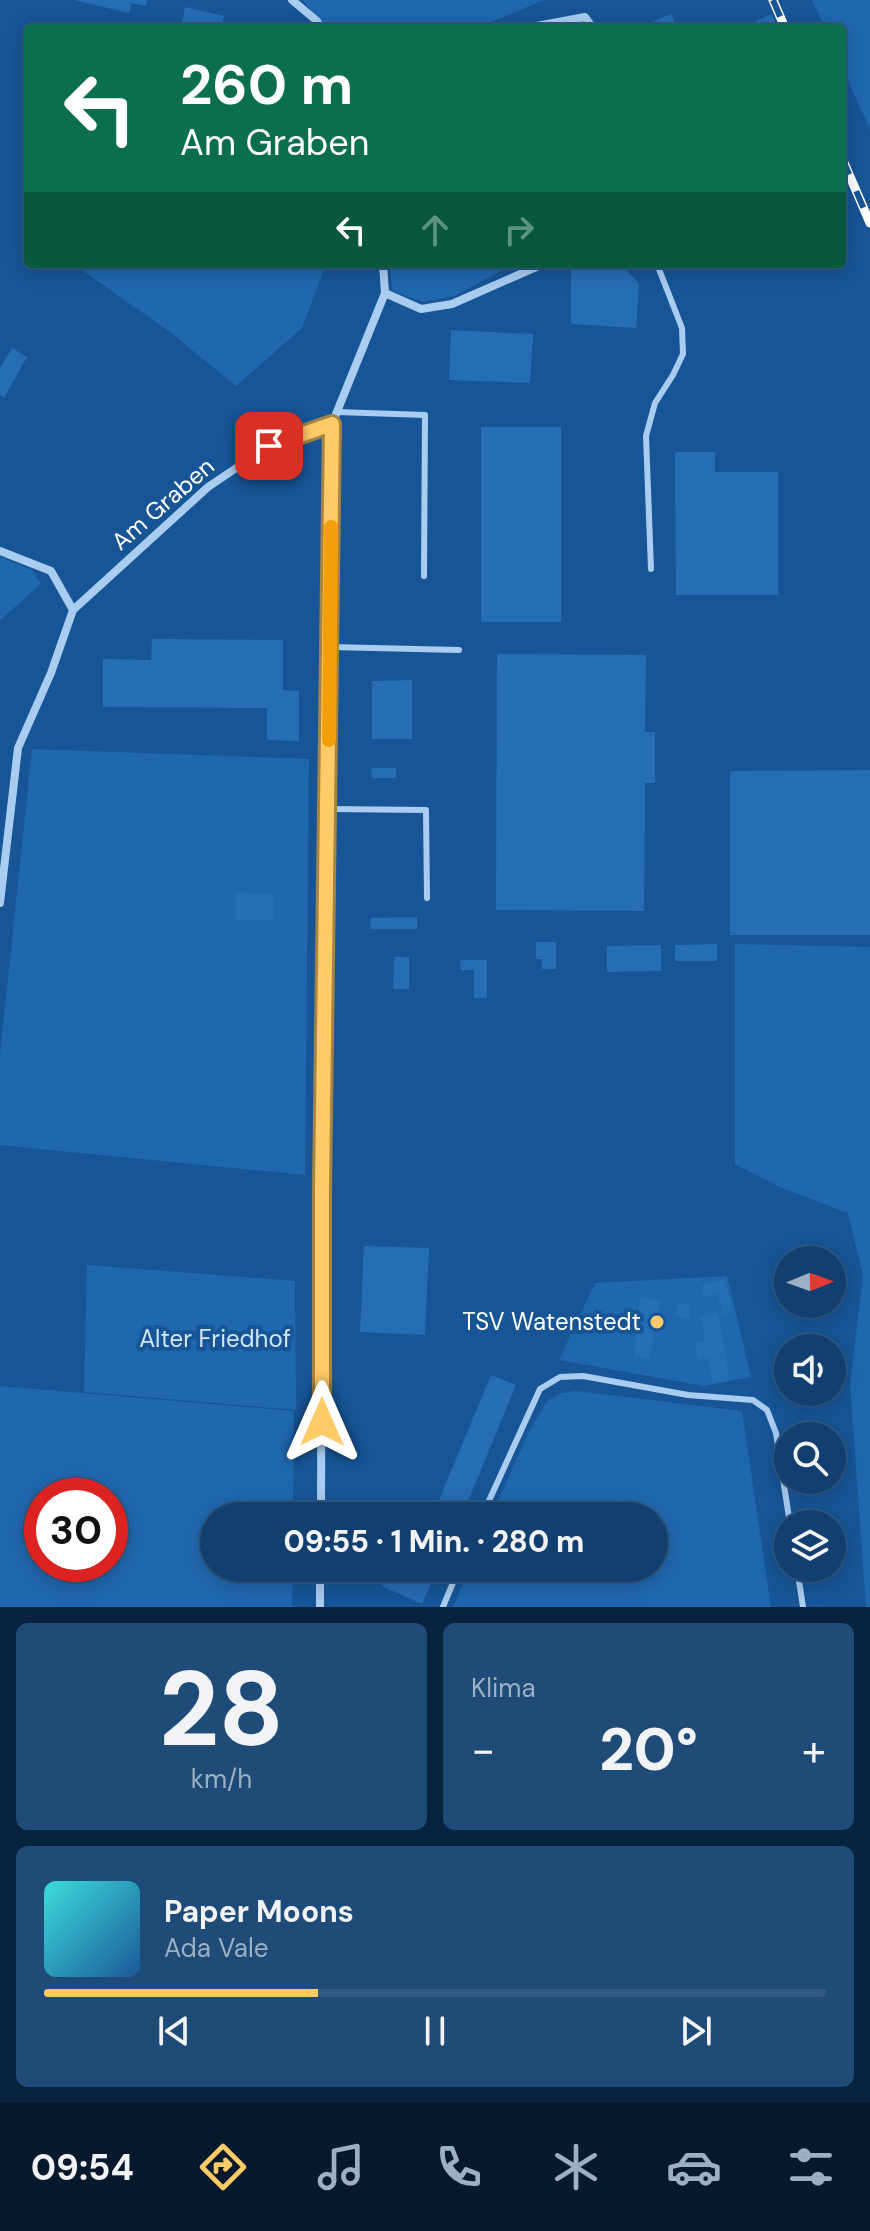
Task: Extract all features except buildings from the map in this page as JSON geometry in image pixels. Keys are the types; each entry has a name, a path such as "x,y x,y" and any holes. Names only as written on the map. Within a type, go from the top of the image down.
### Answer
{"street":[{"path":"292,0 318,24"},
{"path":"547,24 585,17 590,24"},
{"path":"321,1502 332,424 385,293 383,268"},
{"path":"385,293 421,309 452,304 534,268"},
{"name":"Am Graben","path":"73,610 208,487 269,446 332,424"},
{"path":"0,551 51,571 73,610 51,673 18,748 0,903"},
{"path":"320,1582 320,1607"}],"lane":[{"path":"651,569 646,436 655,403 683,354 682,328 659,268"},
{"path":"337,412 425,415 424,576"},
{"path":"330,647 459,650"},
{"path":"328,809 426,810 427,898"},
{"path":"488,1502 540,1389 551,1381 571,1375 688,1395 753,1400 767,1410 776,1433 788,1510"},
{"path":"443,1607 453,1582"},
{"path":"799,1582 803,1607"}],"green space":[{"path":"303,0 544,0 487,24 322,24"},
{"path":"812,0 870,0 870,130 846,76 846,24 823,24"},
{"path":"324,268 302,328 236,386 170,332 82,270"},
{"path":"390,268 506,268 454,296 422,302 392,290"},
{"path":"0,557 32,570 41,584 0,620"},
{"path":"32,749 309,759 305,1175 0,1145 0,1055"},
{"path":"735,944 870,947 870,1607 866,1607 850,1384 863,1276 848,1213 779,1187 735,1164"},
{"name":"Alter Friedhof","path":"87,1265 295,1281 296,1410 84,1392"},
{"name":"TSV Watenstedt","path":"727,1276 751,1377 704,1386 559,1360 595,1283"},
{"path":"0,1386 294,1411 293,1502 200,1502 200,1582 293,1582 292,1607 0,1607"},
{"path":"576,1391 742,1411 771,1607 453,1607 464,1582 668,1582 668,1502 497,1502 528,1434 547,1401 561,1393"}],"railway":[{"path":"773,0 783,24"},
{"path":"846,167 870,223"}],"slow traffic":[{"path":"329,740 331,527"}],"place":[{"name":"TSV Watenstedt","path":"657,1322"}],"route":[{"path":"269,446 332,424 322,1422"}]}
